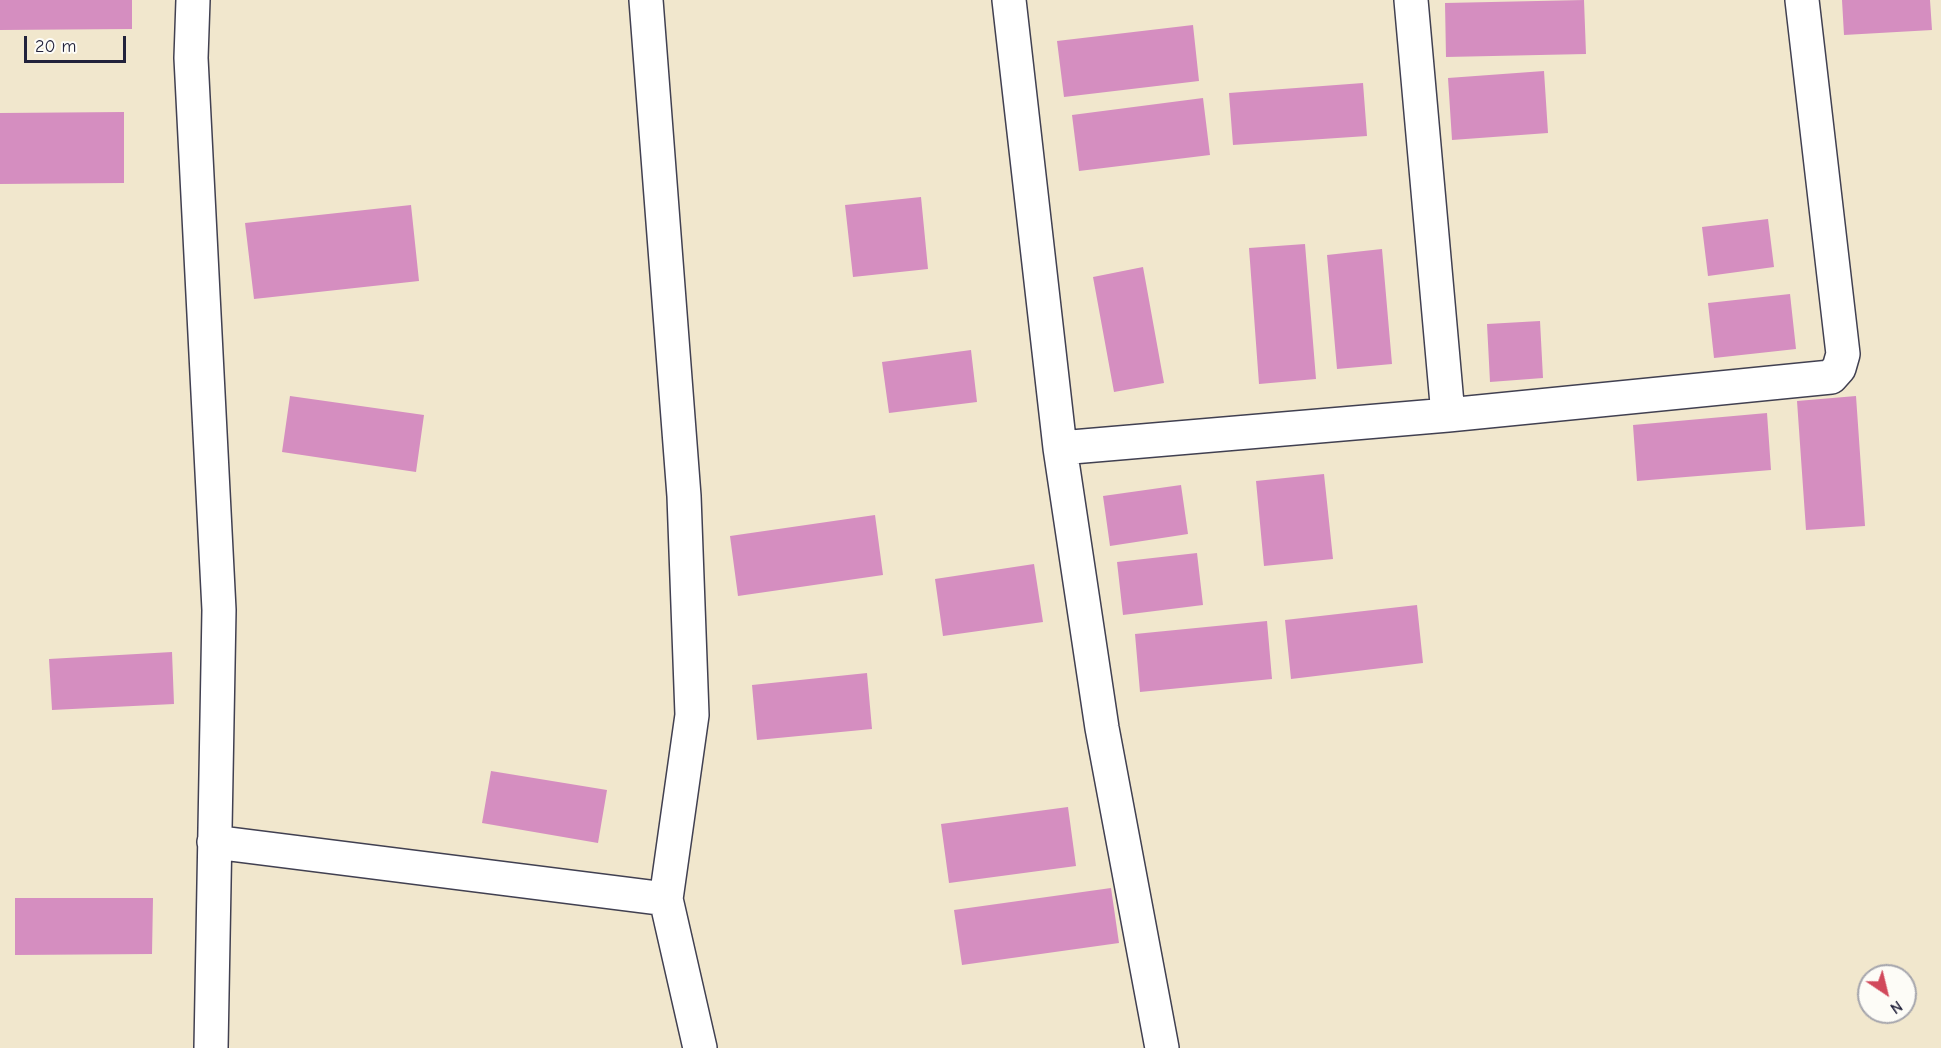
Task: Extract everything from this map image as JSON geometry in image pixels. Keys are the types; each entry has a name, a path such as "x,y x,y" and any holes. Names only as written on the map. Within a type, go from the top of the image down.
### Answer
{"street":[{"path":"193,0 191,58 219,610 211,1048"},
{"path":"646,0 684,496 692,715 666,899 700,1048"},
{"path":"1009,0 1060,448 1101,728 1162,1048"},
{"path":"1410,0 1448,415"},
{"path":"1060,448 1448,415 1831,377 1839,368 1843,354 1802,0"},
{"path":"214,842 666,899"}],"building":[{"path":"0,0 132,0 132,29 0,30"},
{"path":"1584,0 1586,54 1446,57 1445,3"},
{"path":"1842,0 1930,0 1932,30 1844,35"},
{"path":"1193,25 1199,81 1064,97 1057,41"},
{"path":"1544,71 1548,133 1452,140 1448,78"},
{"path":"1363,83 1367,136 1233,145 1229,93"},
{"path":"1203,98 1210,155 1079,171 1072,115"},
{"path":"124,112 124,183 0,184 0,113"},
{"path":"921,197 928,269 853,277 845,205"},
{"path":"411,205 419,281 254,299 245,223"},
{"path":"1768,219 1774,267 1708,276 1702,227"},
{"path":"1305,244 1316,379 1259,384 1249,248"},
{"path":"1382,249 1392,364 1337,369 1327,255"},
{"path":"1143,267 1164,383 1114,392 1093,277"},
{"path":"1790,294 1796,349 1714,358 1708,303"},
{"path":"1540,321 1543,378 1490,382 1487,324"},
{"path":"971,350 977,402 889,413 882,362"},
{"path":"290,396 424,415 416,472 282,452"},
{"path":"1856,396 1865,526 1806,530 1797,401"},
{"path":"1767,413 1771,470 1637,481 1633,425"},
{"path":"1324,474 1333,559 1264,566 1256,481"},
{"path":"1181,485 1188,534 1110,546 1103,496"},
{"path":"875,515 883,575 738,596 730,536"},
{"path":"1197,553 1203,605 1123,615 1117,562"},
{"path":"1034,564 1043,622 943,636 935,579"},
{"path":"1417,605 1423,663 1291,679 1285,620"},
{"path":"1267,621 1272,679 1140,692 1135,634"},
{"path":"172,652 174,704 52,710 49,659"},
{"path":"867,673 872,729 757,740 752,685"},
{"path":"491,771 607,790 598,843 482,823"},
{"path":"1068,807 1076,866 949,883 941,824"},
{"path":"1111,888 1119,943 962,965 954,910"},
{"path":"15,898 153,898 152,954 15,955"}]}
